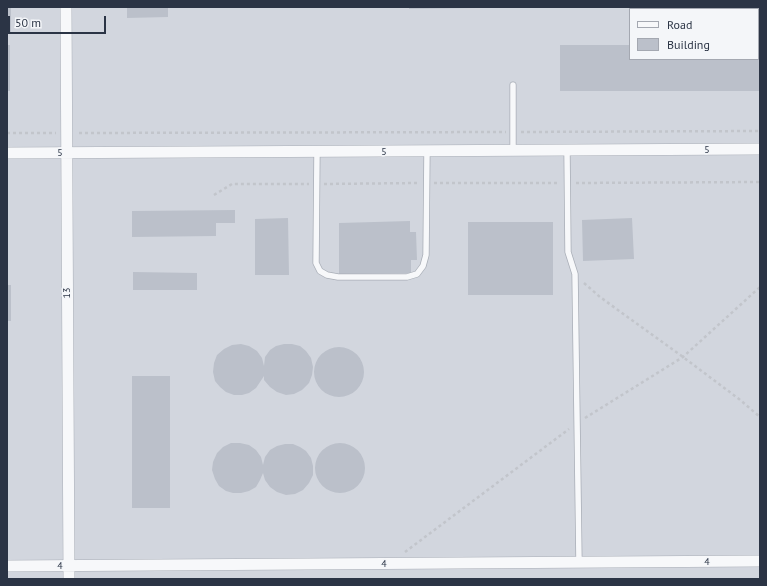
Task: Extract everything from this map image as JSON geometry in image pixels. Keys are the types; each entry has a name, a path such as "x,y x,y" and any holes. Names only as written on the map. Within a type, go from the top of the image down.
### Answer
{"street":[{"name":"13","path":"66,7 69,579"},
{"name":"5","path":"7,153 427,152 760,149"},
{"name":"4","path":"7,566 760,561"}],"lane":[{"path":"513,151 514,85"},
{"path":"567,151 568,252 575,274 579,562"},
{"path":"317,152 316,263 320,271 328,275 338,276 407,276 417,274 423,266 426,255 428,183 427,152"}],"path":[{"path":"7,133 760,132"},
{"path":"214,195 232,184 760,182"},
{"path":"575,274 600,297 683,357 760,416"}],"shaded area":[{"path":"7,7 760,7 760,579 7,579"}],"building":[{"path":"7,7 11,7 11,32 7,32"},
{"path":"127,7 168,7 168,17 127,18"},
{"path":"409,7 476,7 476,8 409,9"},
{"path":"7,45 10,45 10,91 7,91"},
{"path":"560,45 629,45 629,60 759,60 760,45 760,91 560,91"},
{"path":"235,210 235,223 216,223 216,236 132,237 132,211"},
{"path":"288,218 289,275 255,275 255,219"},
{"path":"632,218 634,259 583,261 582,220"},
{"path":"410,221 410,232 416,232 417,260 411,260 411,273 339,274 339,223"},
{"path":"468,222 553,222 553,295 468,295"},
{"path":"133,272 197,273 197,290 133,290"},
{"path":"7,285 11,285 11,321 7,321"},
{"path":"241,344 249,346 257,351 262,358 264,366 265,357 270,350 276,346 292,344 300,346 311,358 313,367 309,383 302,390 294,394 286,395 277,392 270,387 264,380 264,376 256,388 249,393 234,395 226,392 215,381 213,372 214,363 217,355 224,349 232,345"},
{"path":"334,347 344,347 357,354 364,367 364,377 357,390 344,397 334,397 325,393 318,386 314,377 314,367 318,358 325,351"},
{"path":"132,376 170,376 170,508 132,508"},
{"path":"231,443 249,445 256,450 261,457 263,465 265,457 270,450 277,446 293,444 306,451 311,458 313,475 303,490 295,494 286,495 277,492 270,487 265,480 263,473 256,487 249,491 233,493 226,491 219,486 212,470 213,462 217,453 223,447"},
{"path":"335,443 345,443 358,450 365,463 365,473 358,486 345,493 335,493 326,489 319,482 315,473 315,463 319,454 326,447"}]}
